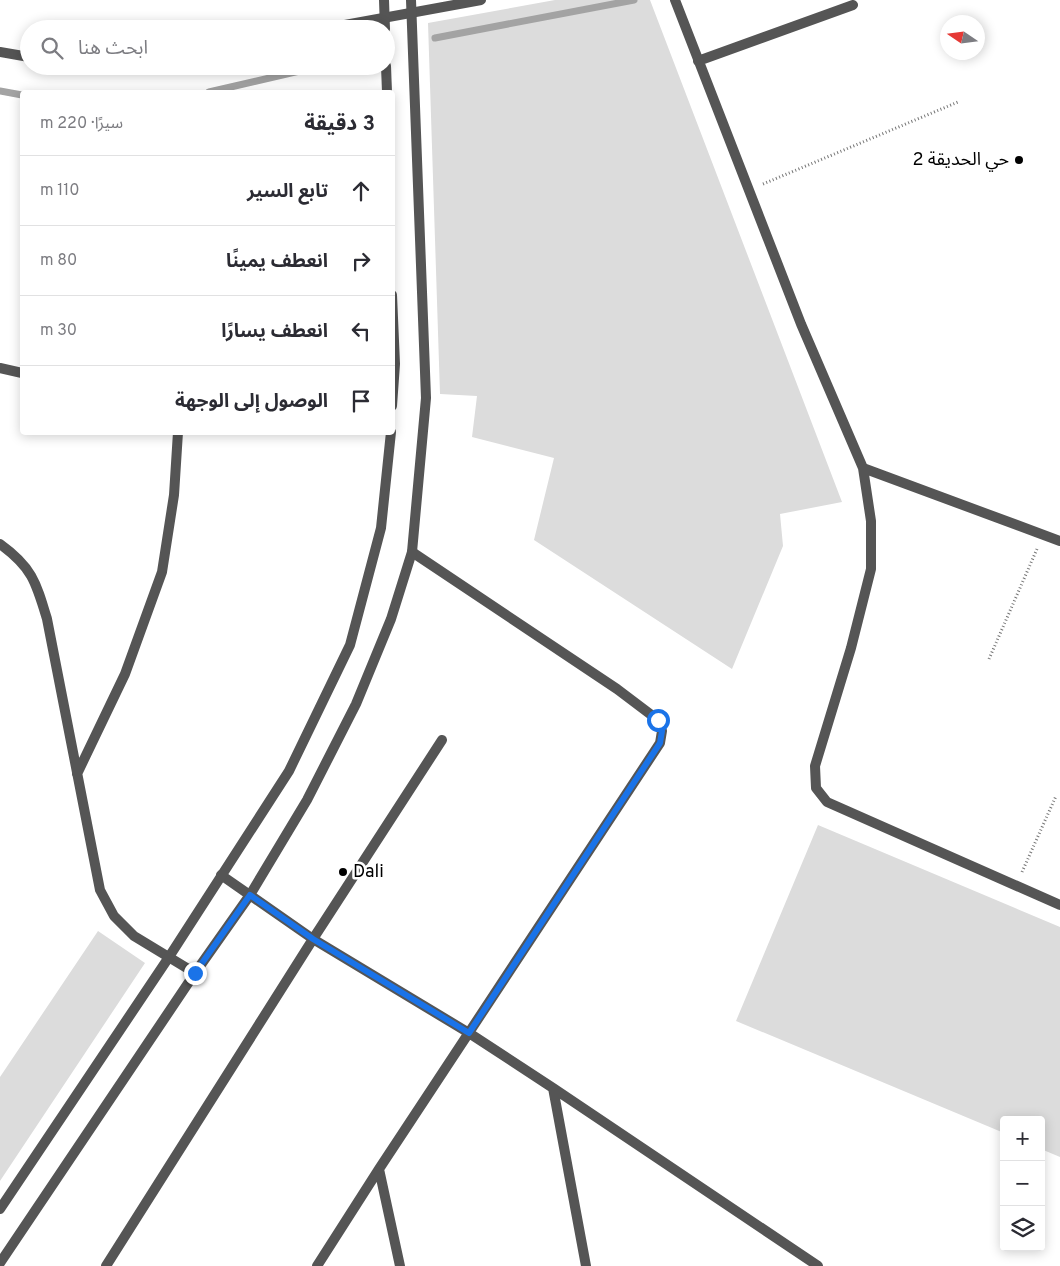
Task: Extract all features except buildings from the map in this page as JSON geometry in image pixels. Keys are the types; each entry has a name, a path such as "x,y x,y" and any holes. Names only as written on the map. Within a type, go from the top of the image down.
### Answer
{"street":[{"path":"384,0 384,20"},
{"path":"0,1263 195,973 250,895 307,800 356,704 391,619 412,552 426,398 411,0"},
{"path":"365,20 481,0"},
{"path":"675,0 801,324 863,468 871,521 871,569 851,648 815,766 816,788 827,802 1060,905"},
{"path":"698,61 853,5"},
{"path":"0,52 20,55"},
{"path":"386,75 386,90"},
{"path":"0,368 20,373"},
{"path":"77,774 125,674 162,572 174,496 178,435"},
{"path":"0,1209 169,957 289,772 350,645 381,528 391,435"},
{"path":"863,468 1060,541"},
{"path":"0,544 17,556 36,582 47,619 100,890 114,916 134,936 195,973"},
{"path":"318,1266 379,1169 660,743 662,731 658,720 617,689 412,552"},
{"path":"106,1266 313,939 442,740"},
{"path":"221,875 313,939 469,1033 553,1088 818,1266"},
{"path":"553,1088 586,1266"},
{"path":"379,1169 400,1266"}],"path":[{"path":"748,190 958,102"},
{"path":"989,659 1044,535"},
{"path":"1016,886 1056,796"}],"shaded area":[{"path":"555,0 650,0 842,502 780,514 783,546 732,669 534,540 554,458 472,437 477,396 440,394 428,23"},
{"path":"818,825 1060,927 1060,1157 1045,1151 1045,1116 1000,1116 1000,1131 736,1021"},
{"path":"98,931 145,963 0,1181 0,1077"}],"waterway":[{"path":"435,38 634,0"},
{"path":"218,90 282,75"},
{"path":"0,91 20,95"}],"place":[{"name":"حي الحديقة 2","path":"1019,160"},
{"name":"Dali","path":"343,872"}],"route":[{"path":"195,973 250,895 313,939 469,1033 660,743 662,731 658,720"}]}
